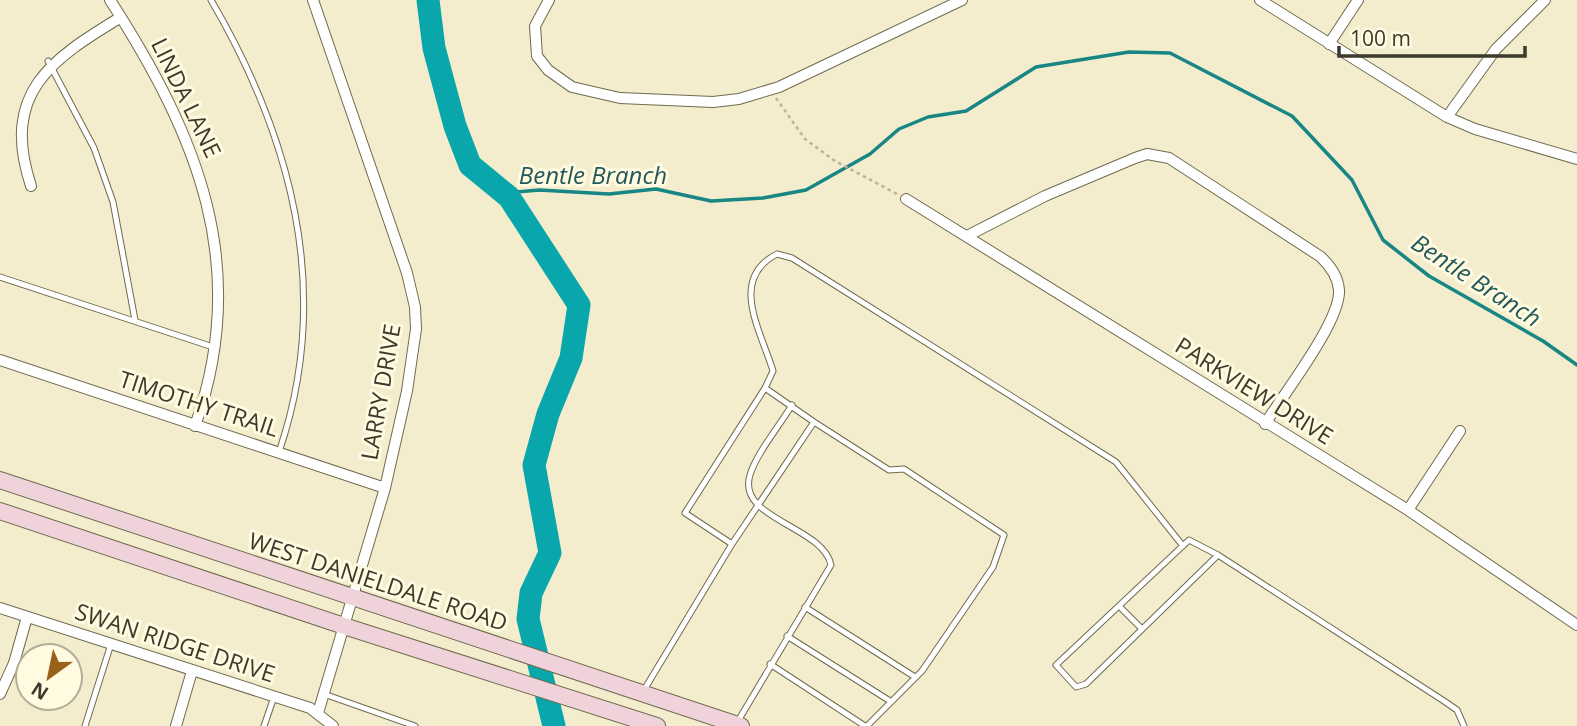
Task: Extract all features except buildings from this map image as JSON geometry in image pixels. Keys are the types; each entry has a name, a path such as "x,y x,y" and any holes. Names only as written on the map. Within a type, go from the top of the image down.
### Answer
{"main road":[{"name":"WEST DANIELDALE ROAD","path":"0,480 739,725"},
{"path":"62,531 71,503"},
{"path":"0,511 344,626 657,726"}],"street":[{"name":"LINDA LANE","path":"110,0 153,68 189,141 210,209 218,296 215,348 195,426"},
{"name":"LARRY DRIVE","path":"313,0 394,230 415,307 409,379 385,488 318,713"},
{"path":"550,0 535,26 537,56 548,70 572,87 620,98 713,102 738,99 770,90 810,74 962,0"},
{"path":"1260,0 1447,117 1475,129 1577,159"},
{"path":"1329,44 1358,0"},
{"path":"1447,117 1496,49 1545,0"},
{"path":"31,186 18,164 11,126 14,107 24,88 48,61 121,17"},
{"path":"967,236 1045,196 1135,158 1147,154 1168,158 1321,257 1336,277 1339,299 1329,325 1265,424"},
{"name":"PARKVIEW DRIVE","path":"906,199 1265,424 1408,510 1577,625"},
{"name":"TIMOTHY TRAIL","path":"0,360 385,488"},
{"path":"1408,510 1460,431"},
{"name":"SWAN RIDGE DRIVE","path":"0,608 274,697 318,713 333,726"},
{"path":"0,694 14,663 27,617"},
{"path":"176,726 192,671"}],"lane":[{"path":"211,0 256,83 281,153 297,223 304,280 304,326 298,380 279,452"},
{"path":"48,61 94,148 113,202 135,320"},
{"path":"732,544 685,513 765,388 773,371 748,295 754,273 765,260 777,254 792,258 1116,462 1182,546"},
{"path":"0,277 215,348"},
{"path":"765,388 889,470 904,469 1004,535 993,567 915,677 866,726 770,664"},
{"path":"739,725 770,664 831,565 829,556 821,545 751,498 750,475 792,405"},
{"path":"643,693 656,666 732,544 814,422"},
{"path":"1219,555 1086,684 1076,687 1056,665 1189,540 1219,555 1444,701 1457,710 1464,726"},
{"path":"1119,606 1141,628"},
{"path":"805,607 915,677"},
{"path":"787,636 890,701"},
{"path":"85,726 111,644"},
{"path":"324,694 415,726"},
{"path":"264,726 274,697"}],"path":[{"path":"770,90 806,139 835,161 906,199"}],"waterway":[{"path":"428,0 434,48 455,126 470,165 509,197 579,305 571,358 548,414 534,465 550,553 531,593 528,619 554,726"},
{"name":"Bentle Branch","path":"505,193 539,190 609,194 656,189 711,201 763,198 806,190 870,154 899,129 928,117 966,111 1036,67 1129,52 1170,53 1292,116 1352,180 1383,240 1429,276 1543,341 1577,365"}]}
